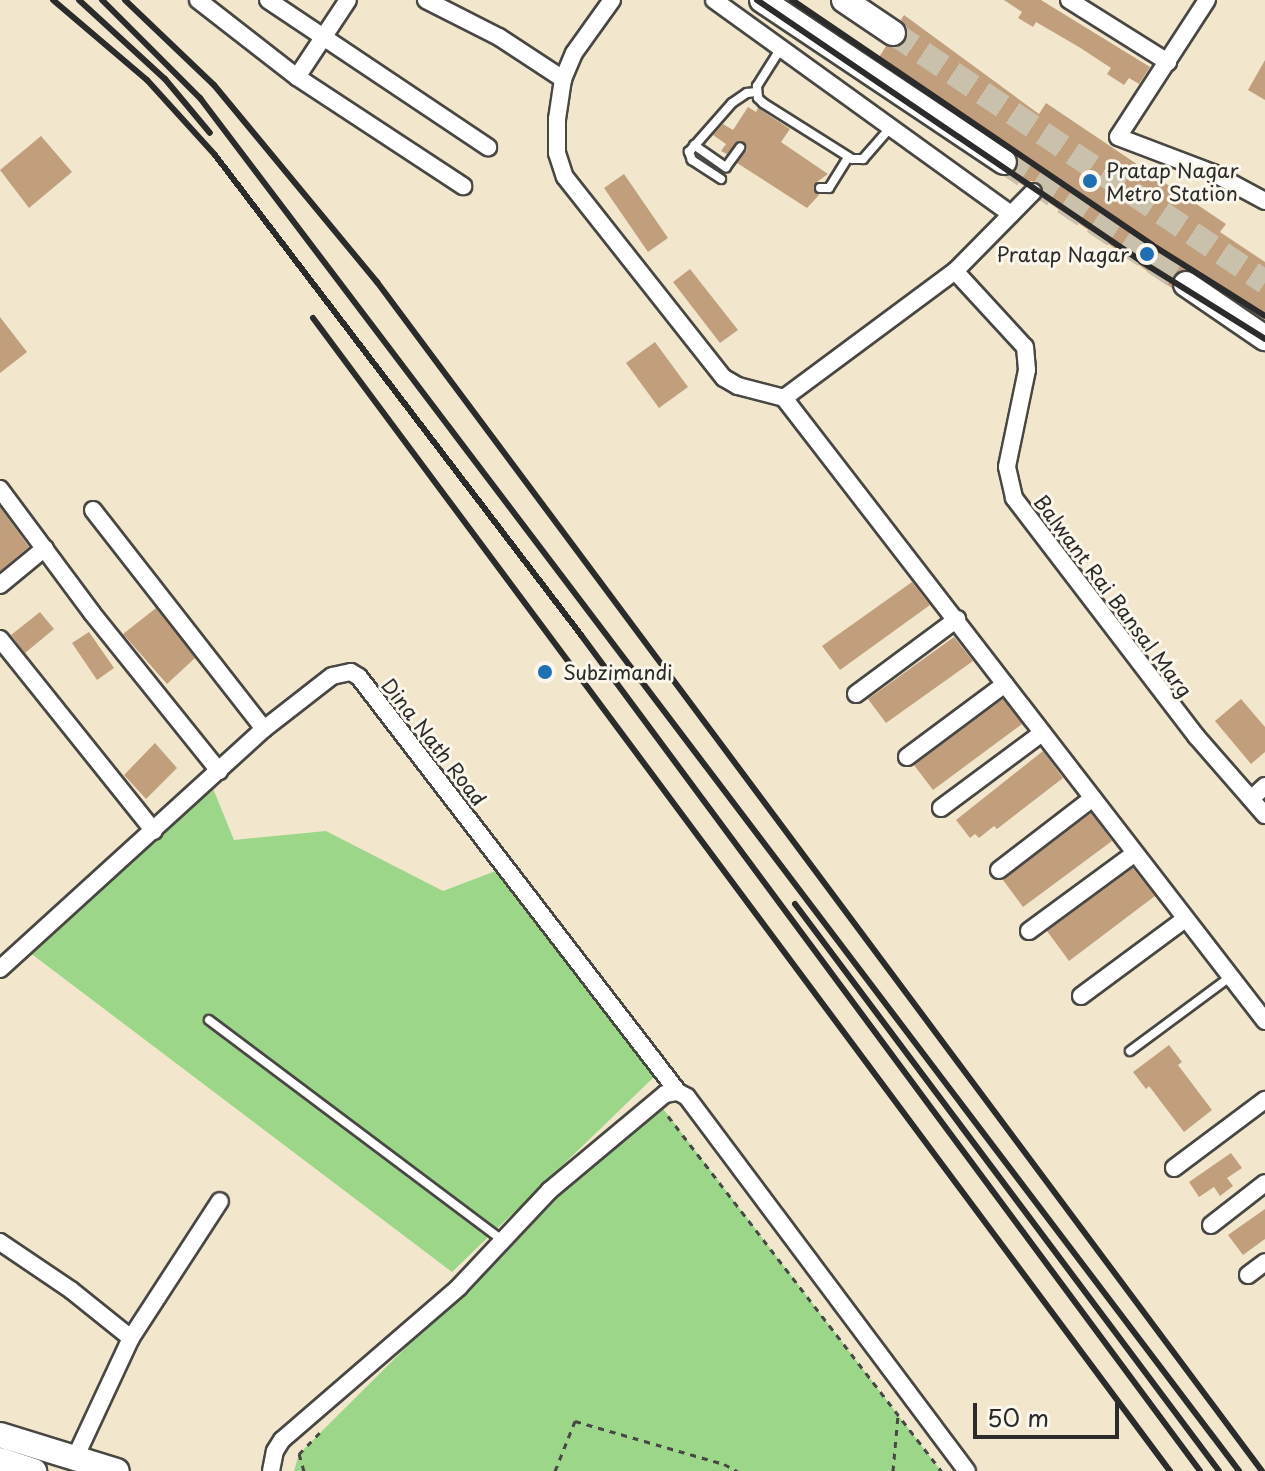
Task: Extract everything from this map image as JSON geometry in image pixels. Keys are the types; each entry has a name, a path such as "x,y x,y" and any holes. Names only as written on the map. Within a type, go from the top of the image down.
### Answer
{"main road":[{"path":"762,0 1004,162"},
{"path":"844,0 893,33"},
{"path":"1186,284 1265,338"},
{"path":"0,1435 117,1471"},
{"path":"0,1460 34,1471"}],"street":[{"path":"198,0 297,77 463,186"},
{"path":"268,0 488,147"},
{"path":"297,77 348,0"},
{"path":"426,0 499,37 563,79"},
{"path":"612,0 574,53 563,79 557,119 557,153 565,177 724,378 738,386 784,398 1265,1021"},
{"path":"714,0 1011,214"},
{"path":"1069,0 1168,62"},
{"path":"1207,0 1118,137 1223,178 1265,201"},
{"path":"784,398 955,271 1033,192"},
{"name":"Balwant Rai Bansal Marg","path":"955,271 1025,347 1027,370 1007,467 1014,498 1196,736 1265,815"},
{"path":"0,489 219,771"},
{"path":"93,510 264,729"},
{"path":"0,585 45,548"},
{"path":"856,694 957,619"},
{"path":"0,639 154,831"},
{"name":"Dina Nath Road","path":"0,969 264,729 332,676 351,672 359,677 678,1092"},
{"path":"907,757 1005,684"},
{"path":"941,808 1042,733"},
{"path":"1251,799 1265,786"},
{"path":"999,870 1093,798"},
{"path":"1029,931 1134,854"},
{"path":"1081,996 1185,919"},
{"path":"271,1471 282,1440 459,1287 549,1191 665,1094 678,1092 687,1097 967,1471"},
{"path":"1174,1168 1265,1100"},
{"path":"1211,1225 1265,1183"},
{"path":"75,1458 131,1338 220,1201"},
{"path":"0,1242 71,1290 131,1338"},
{"path":"1248,1275 1265,1262"}],"lane":[{"path":"756,92 781,48"},
{"path":"721,179 692,160 689,152 732,103 747,93 756,92"},
{"path":"756,92 763,103 848,157 863,159 891,127"},
{"path":"694,145 726,167 740,148"},
{"path":"820,188 829,188 848,157"},
{"path":"1130,1051 1230,977"},
{"path":"209,1020 502,1241"}],"path":[{"path":"661,1106 941,1471"},
{"path":"893,1471 898,1415"},
{"path":"555,1471 575,1421 724,1464 737,1471"},
{"path":"304,1471 299,1454 330,1423"},
{"path":"722,1471 724,1464"}],"green space":[{"path":"205,769 234,840 326,831 443,891 501,869 657,1074 452,1272 21,946"},
{"path":"661,1106 941,1471 294,1471 299,1454 578,1176"}],"building":[{"path":"1004,0 1041,0 1150,67 1139,84 1129,78 1124,85 1107,74 1111,68 1079,47 1036,22 1033,27 1018,18 1022,12"},
{"name":"Pratap Nagar Metro Station","path":"904,15 1039,114 1046,103 1226,224 1220,232 1265,262 1265,320 1188,269 1174,275 1172,288 1042,198 1044,190 1040,184 1031,181 1024,186 1009,176 1019,164 1013,150 878,59 886,46 899,47 906,41 907,27 901,20"},
{"path":"1265,60 1265,100 1248,90"},
{"path":"748,107 756,112 758,108 790,129 781,142 828,174 814,184 814,191 819,195 807,208 737,163 747,150 743,142 737,142 727,154 721,151 726,144 713,135 723,124 733,130"},
{"path":"41,136 72,172 29,208 0,170"},
{"path":"624,174 668,238 648,252 604,188"},
{"path":"690,269 738,330 720,343 673,282"},
{"path":"0,317 27,352 0,373"},
{"path":"655,342 688,387 659,408 626,363"},
{"path":"0,507 29,547 0,571"},
{"path":"912,582 930,605 840,670 822,646"},
{"path":"156,608 195,658 167,684 123,634"},
{"path":"40,612 54,629 25,653 11,635"},
{"path":"89,632 114,668 97,680 72,643"},
{"path":"954,637 973,661 886,723 868,699"},
{"path":"1003,699 1022,724 933,790 914,765"},
{"path":"1241,699 1265,727 1265,752 1251,764 1215,721"},
{"path":"155,743 177,768 146,799 124,775"},
{"path":"1043,751 1063,778 997,829 994,826 979,838 975,834 970,838 956,820"},
{"path":"1091,813 1112,841 1023,907 1003,880"},
{"path":"1133,868 1155,896 1069,961 1047,931"},
{"path":"1169,1045 1182,1062 1178,1065 1212,1110 1184,1132 1149,1086 1146,1089 1133,1072"},
{"path":"1231,1153 1242,1168 1227,1178 1233,1186 1220,1196 1214,1187 1199,1197 1189,1182"},
{"path":"1265,1209 1265,1239 1243,1255 1228,1235"}],"tunnel":[{"path":"893,33 1265,282"},
{"path":"1004,162 1186,284"}],"railway":[{"path":"53,0 147,80 215,155 581,635 1200,1471"},
{"path":"79,0 165,79 210,133"},
{"path":"102,0 200,98 1239,1471"},
{"path":"125,0 214,85 377,282 1262,1471"},
{"path":"757,0 1142,262 1265,339"},
{"path":"792,0 1152,245 1265,316"},
{"path":"313,318 1170,1471"},
{"path":"795,904 1219,1471"}],"place":[{"name":"Pratap Nagar Metro Station","path":"1090,181"},
{"name":"Pratap Nagar","path":"1147,254"},
{"name":"Subzimandi","path":"545,672"}]}
